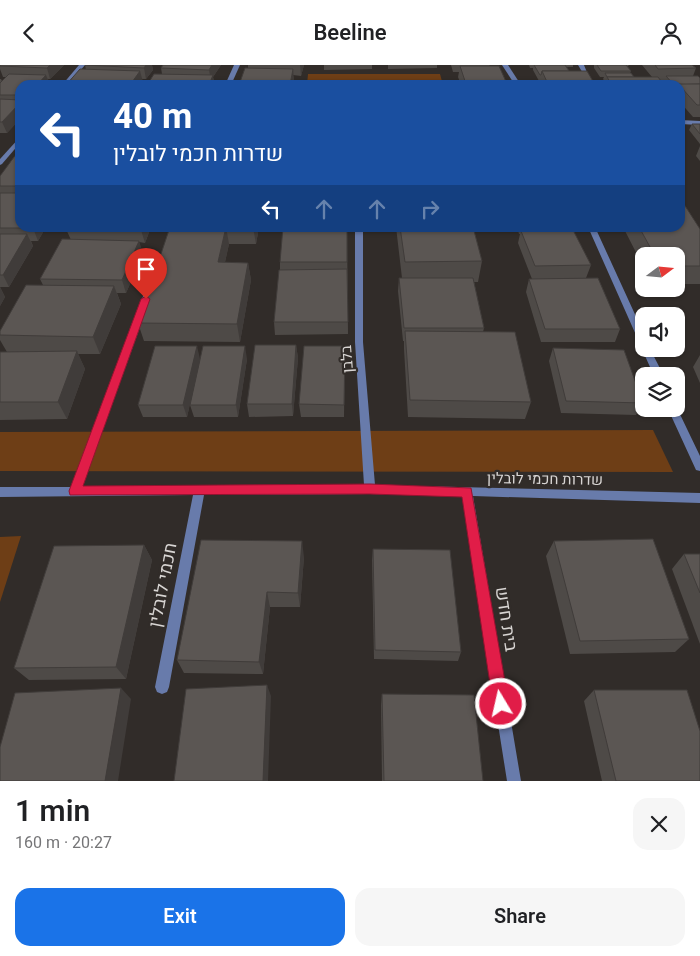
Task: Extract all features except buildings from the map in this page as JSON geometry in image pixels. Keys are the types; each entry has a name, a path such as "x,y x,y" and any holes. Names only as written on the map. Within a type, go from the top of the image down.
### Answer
{"street":[{"path":"69,80 82,65"},
{"path":"230,80 237,65"},
{"path":"505,65 515,80"},
{"path":"581,65 586,74"},
{"path":"685,122 700,123"},
{"path":"0,163 15,145"},
{"name":"בלבן","path":"359,232 359,342 370,489"},
{"path":"593,232 635,324"},
{"path":"75,491 155,274"},
{"path":"677,417 700,467"},
{"name":"שדרות חכמי לובלין","path":"0,492 370,489 700,498"},
{"name":"חכמי לובלין","path":"162,687 199,490"},
{"name":"בית חדש","path":"467,492 514,781"}],"shaded area":[{"path":"308,74 440,74 442,80 307,80"},
{"path":"653,430 673,472 0,471 0,432"},
{"path":"21,536 0,602 0,537"}],"route":[{"path":"146,299 75,491 370,489 467,492 501,704"}]}
